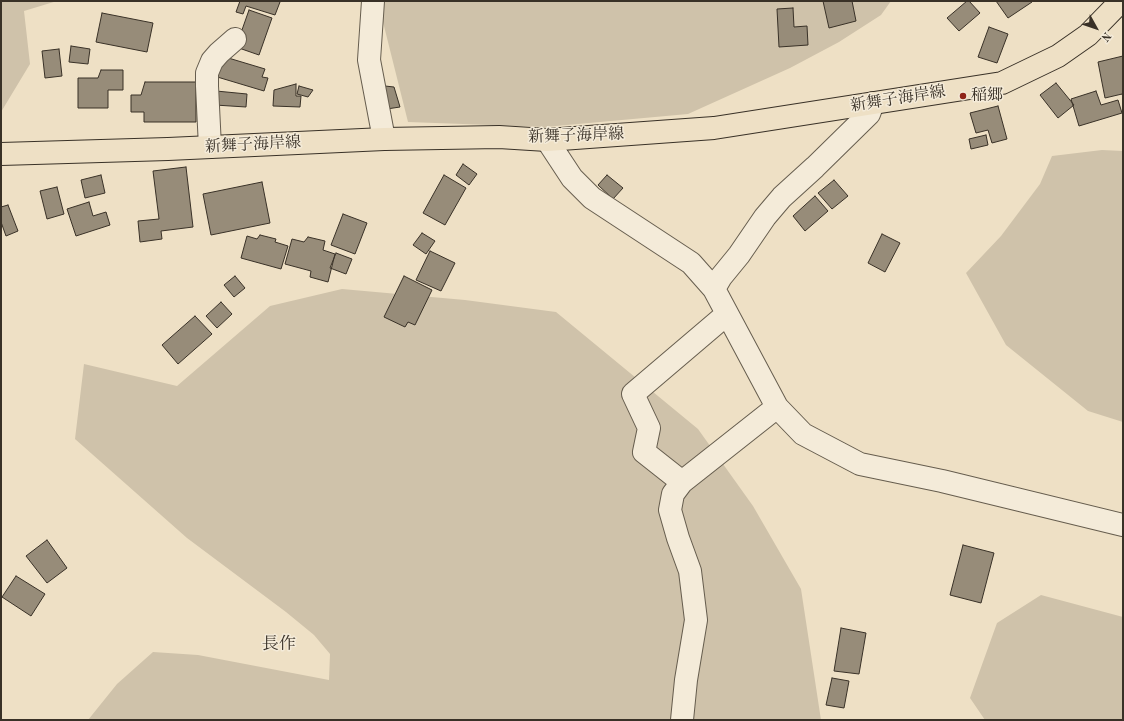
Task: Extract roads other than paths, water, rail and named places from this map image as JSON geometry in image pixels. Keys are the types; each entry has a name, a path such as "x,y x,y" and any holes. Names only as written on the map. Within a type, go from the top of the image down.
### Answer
{"main road":[{"name":"新舞子海岸線","path":"1,154 384,139 499,137 547,140 714,128 1002,83 1058,56 1088,35 1121,1"}],"street":[{"path":"374,1 369,60 384,139"},
{"path":"210,147 207,73 212,61 219,52 235,40"},
{"path":"714,290 721,277 764,217 782,197 815,168 869,114 873,103"},
{"path":"547,140 572,178 592,198 691,263 714,290 777,407 803,434 860,464 942,481 1123,525"},
{"path":"682,482 644,452 649,428 632,394 727,314"},
{"path":"682,720 686,680 696,620 690,571 670,510 674,494 682,482 777,407"}],"place":[{"name":"稲郷","path":"963,96"}],"district":[{"name":"長作","path":"279,645"}]}
